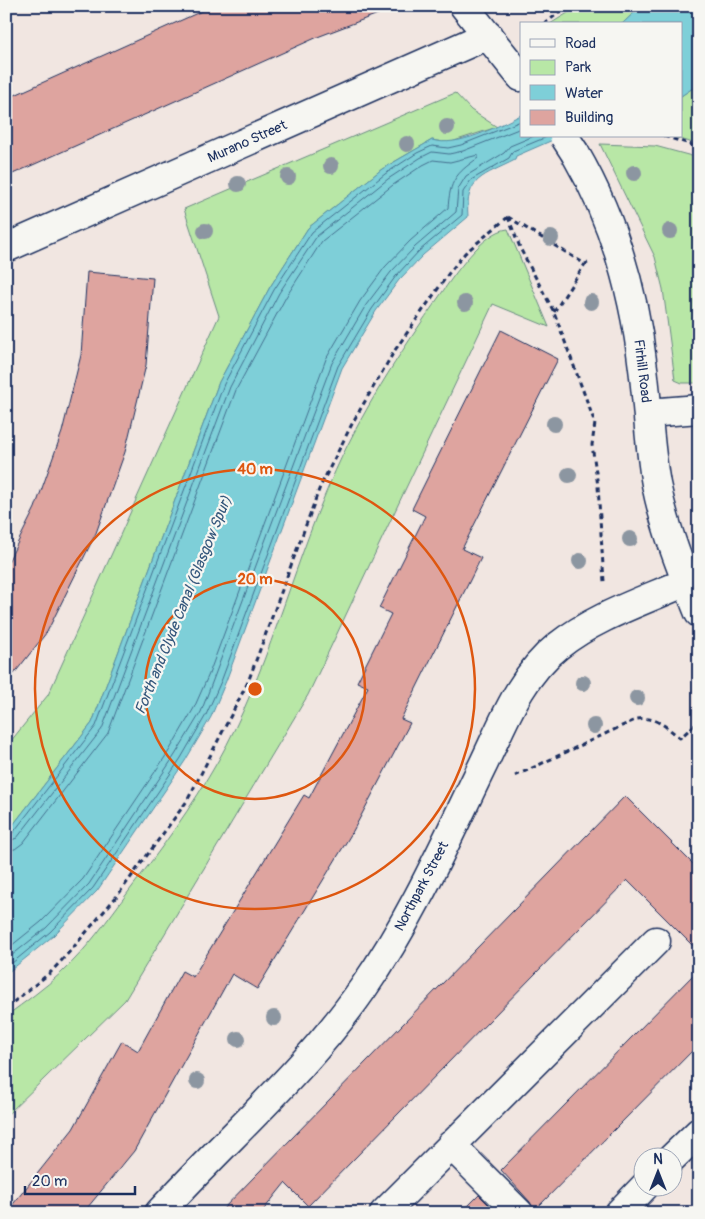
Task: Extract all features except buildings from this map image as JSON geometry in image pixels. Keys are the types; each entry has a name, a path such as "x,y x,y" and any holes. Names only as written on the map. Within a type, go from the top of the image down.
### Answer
{"street":[{"path":"464,6 520,76"},
{"name":"Murano Street","path":"6,248 488,35"},
{"name":"Firhill Road","path":"569,145 606,213 620,253 636,317 658,493 669,536 699,613"},
{"path":"648,413 699,409"},
{"name":"Northpark Street","path":"159,1213 282,1086 349,1008 365,986 425,882 510,708 532,672 543,659 569,638 606,618 686,582"},
{"path":"384,1213 656,940"},
{"path":"682,1148 699,1132"},
{"path":"451,1145 519,1213"},
{"path":"619,1213 635,1196"}],"path":[{"path":"547,22 568,6"},
{"path":"670,138 699,147"},
{"path":"508,216 585,264"},
{"path":"508,216 528,265 554,312 595,423 592,445 598,486 606,618"},
{"path":"6,1008 51,972 72,949 117,896 187,801 248,682 320,487 354,420 395,350 449,273 465,253 508,216"},
{"path":"554,312 585,264 620,253"},
{"path":"483,766 510,778 637,719 650,718 661,722 680,738 699,721"}],"green space":[{"path":"579,6 641,6 624,22 553,22"},
{"path":"699,84 699,145 677,138 682,138 682,95"},
{"path":"455,93 471,110 497,127 448,143 432,140 382,169 308,228 270,287 219,382 92,723 6,834 6,747 48,695 219,316 184,209"},
{"path":"600,144 655,146 699,158 699,383 682,383 675,380 663,289 655,257"},
{"path":"508,229 549,327 493,304 308,695 125,1000 6,1116 6,1016 49,984 80,953 153,859 198,795 218,761 251,694 330,483 367,409 410,339 470,255 489,237"}],"water":[{"path":"641,6 699,6 699,84 682,95 682,22 624,22"},
{"name":"Forth and Clyde Canal (Glasgow Spur)","path":"520,115 520,138 557,138 516,156 515,160 479,180 473,186 470,193 468,217 423,255 399,280 376,311 342,368 211,717 185,761 97,891 53,936 6,974 6,834 92,723 219,382 270,287 308,228 382,169 432,140 442,142 466,139"}]}
